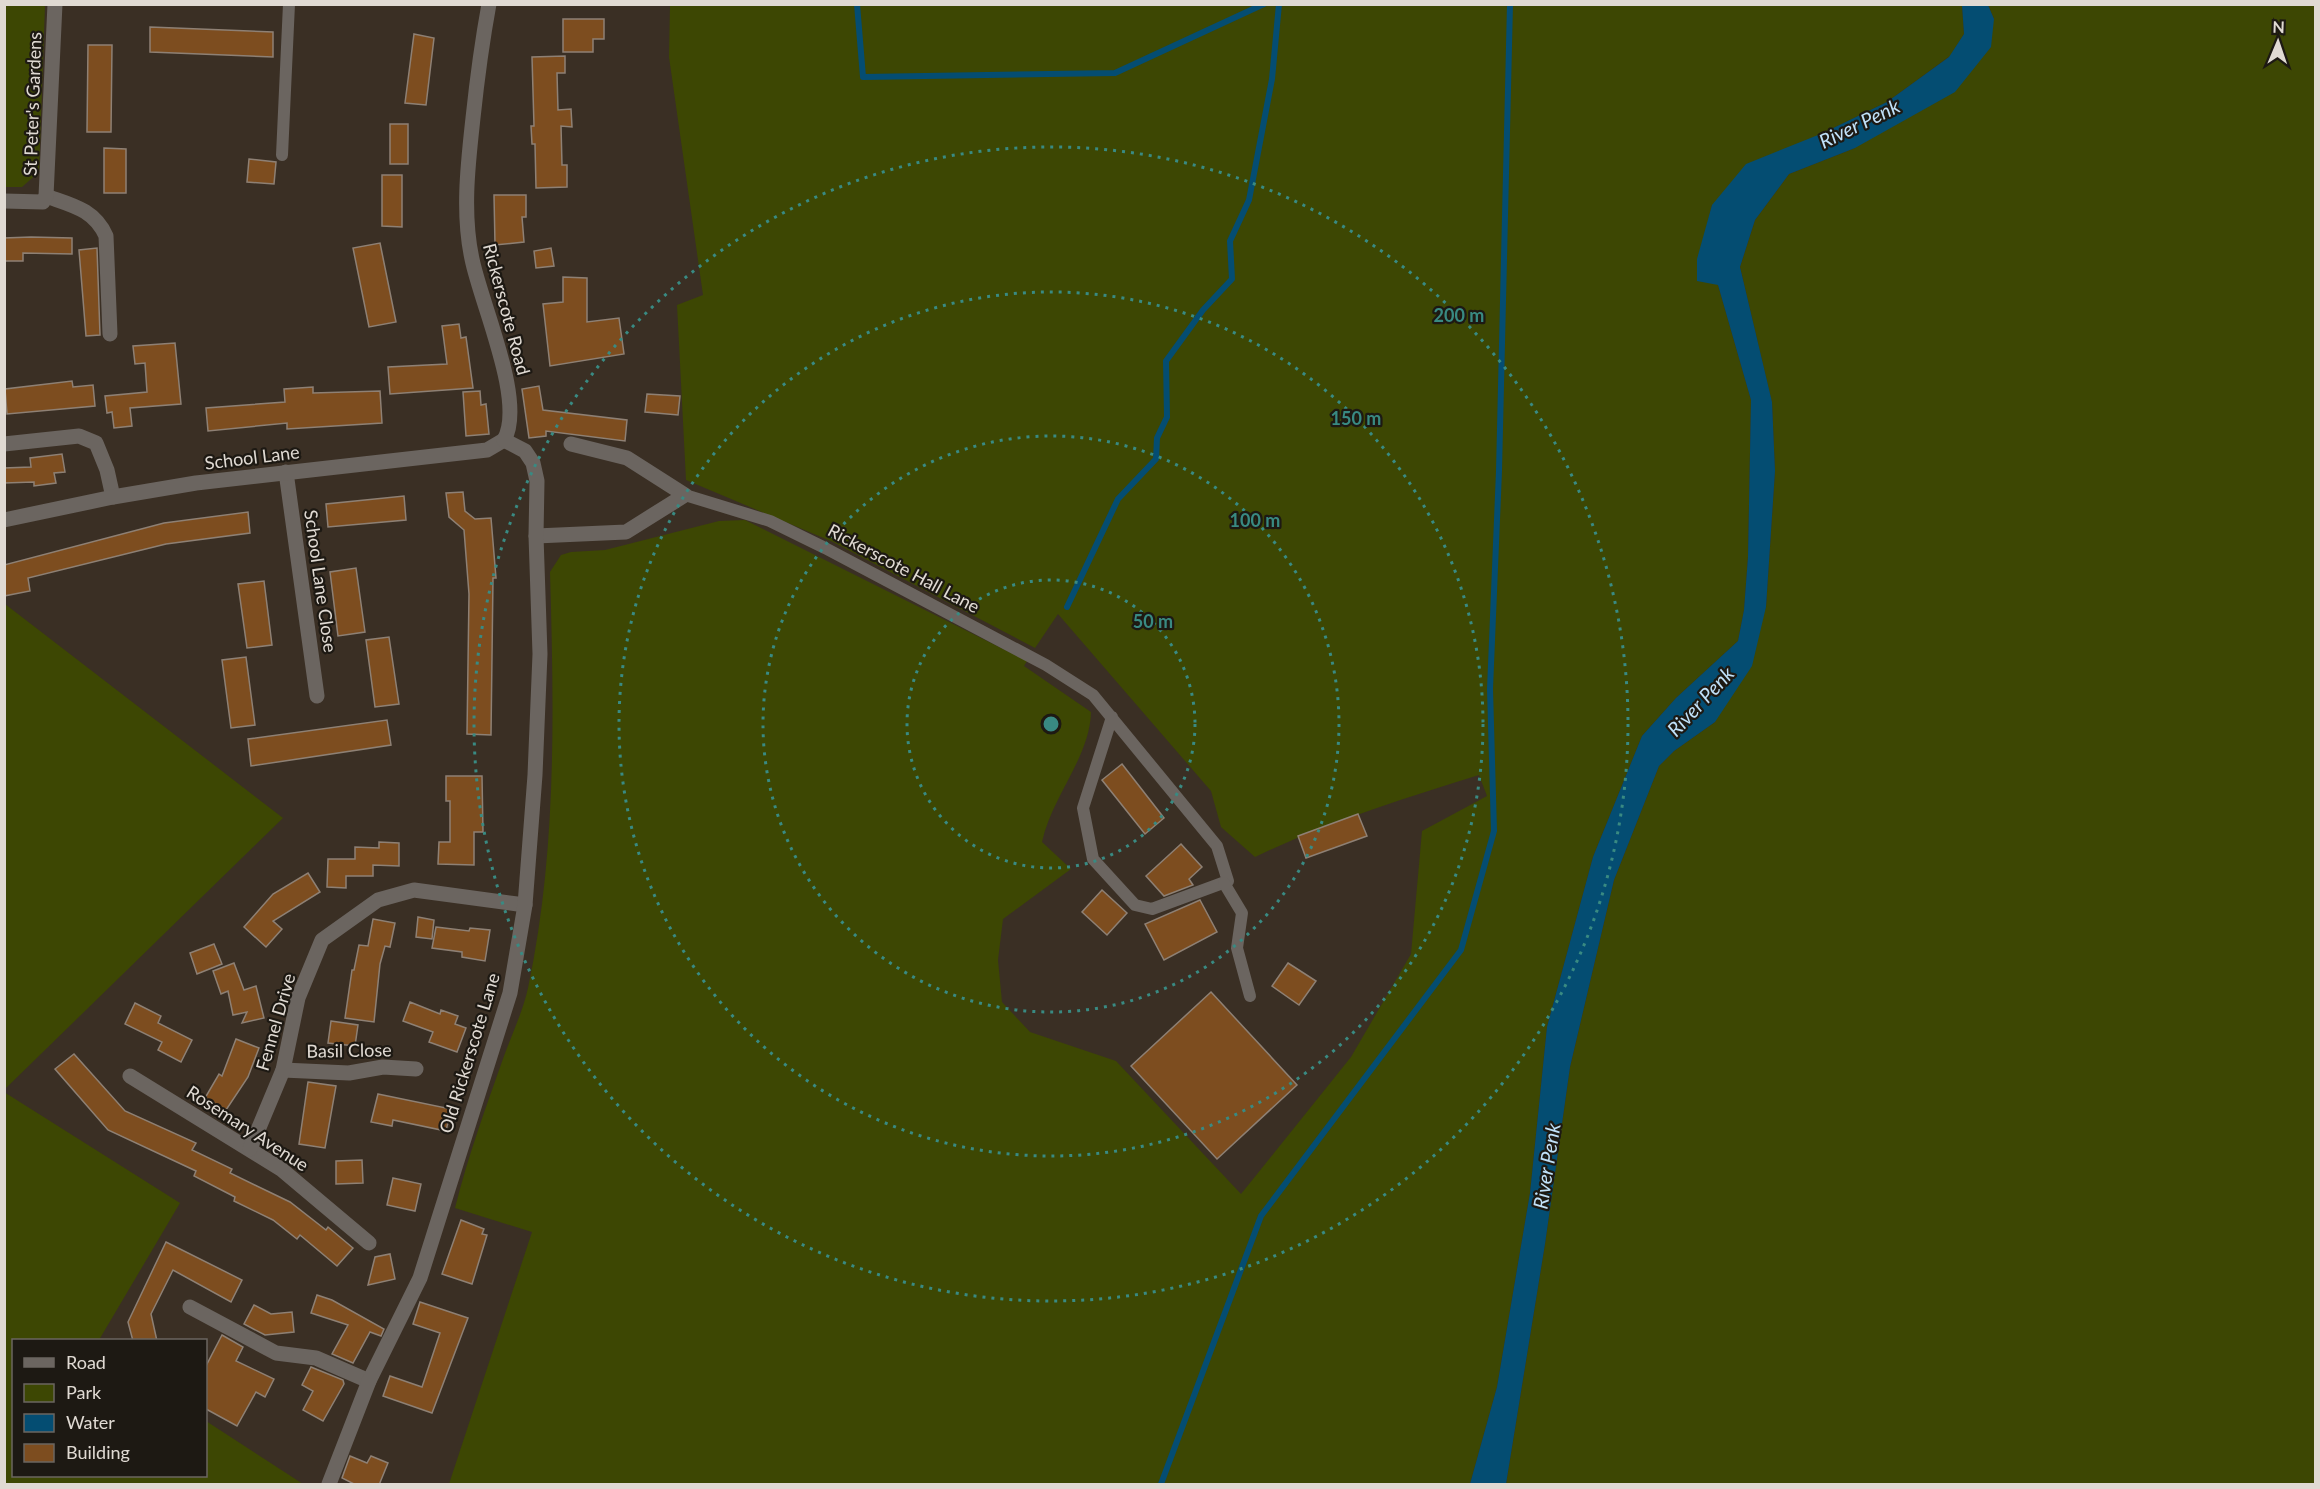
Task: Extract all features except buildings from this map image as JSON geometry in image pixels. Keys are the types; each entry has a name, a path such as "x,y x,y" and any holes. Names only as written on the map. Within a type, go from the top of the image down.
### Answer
{"street":[{"name":"St Peter's Gardens","path":"4,201 43,202 46,196 56,4"},
{"name":"Rickerscote Road","path":"489,4 482,40 468,165 467,233 480,297 511,395 510,429 504,440"},
{"path":"46,196 86,209 102,226 106,236 110,334"},
{"path":"4,444 79,436 96,444 107,470 113,497"},
{"path":"504,440 525,451 533,463 537,481 536,536 626,532 685,495 627,458 571,444"},
{"name":"School Lane","path":"4,520 113,497 286,472 487,450 504,440"},
{"name":"School Lane Close","path":"286,472 317,696"},
{"name":"Old Rickerscote Lane","path":"329,1485 369,1382 420,1278 510,993 525,905 535,775 540,654 536,536"},
{"name":"Fennel Drive","path":"250,1149 283,1070 298,998 322,940 348,919 378,900 414,890 525,905"},
{"name":"Basil Close","path":"283,1070 349,1073 383,1067 416,1068"},
{"name":"Rosemary Avenue","path":"130,1076 281,1169 369,1243"},
{"path":"190,1307 276,1353 316,1358 369,1382"}],"lane":[{"path":"282,155 289,4"},
{"name":"Rickerscote Hall Lane","path":"685,495 770,521 1046,665 1093,695 1199,820 1217,846 1228,881 1224,883"},
{"path":"1112,717 1083,808 1093,859 1135,905 1152,909 1224,883 1242,913 1237,948 1250,996"}],"green space":[{"path":"5,4 45,5 39,172 22,187 5,187"},
{"path":"670,5 1962,5 1964,34 1950,56 1887,102 1823,133 1712,205 1706,229 1718,285 1751,400 1748,557 1744,610 1738,641 1676,698 1642,736 1593,857 1547,1027 1530,1193 1497,1387 1470,1484 449,1484 532,1232 455,1208 478,1132 523,1005 537,936 549,833 551,781 550,572 561,555 571,552 605,550 719,521 745,520 1027,661 1024,666 1091,712 1089,729 1078,761 1054,809 1042,842 1071,869 1003,919 998,960 1002,1002 1030,1032 1116,1061 1241,1194 1351,1057 1411,954 1422,831 1487,796 1479,775 1337,822 1255,857 1221,827 1211,791 1058,614 1035,648 833,542 686,480 677,305 703,295 669,57"},
{"path":"1988,5 2315,5 2315,1484 1506,1484 1545,1244 1570,1067 1614,880 1659,766 1674,751 1715,722 1766,607 1775,471 1772,403 1740,267 1755,220 1789,174 1855,148 1994,19"},
{"path":"5,604 283,818 4,1089"},
{"path":"4,1092 180,1203 100,1339 12,1339 12,1477 207,1477 207,1422 303,1484 5,1484"}],"water":[{"name":"River Penk","path":"1962,5 1988,5 1994,19 1991,47 1955,92 1855,148 1789,174 1755,220 1740,267 1772,402 1775,471 1766,607 1752,666 1715,722 1674,751 1659,766 1614,880 1570,1067 1545,1244 1506,1484 1470,1484 1497,1387 1530,1193 1547,1027 1593,857 1642,736 1676,698 1738,641 1744,610 1748,557 1751,400 1718,285 1697,281 1697,259 1712,205 1746,164 1823,133 1887,102 1949,57 1964,34"}],"waterway":[{"path":"857,4 863,77 1115,73 1264,4"},
{"path":"1067,607 1118,499 1156,459 1157,438 1167,417 1166,361 1203,310 1232,279 1230,241 1249,200 1272,79 1279,4"},
{"path":"1161,1484 1261,1216 1461,950 1494,831 1490,689 1499,471 1510,4"}]}
